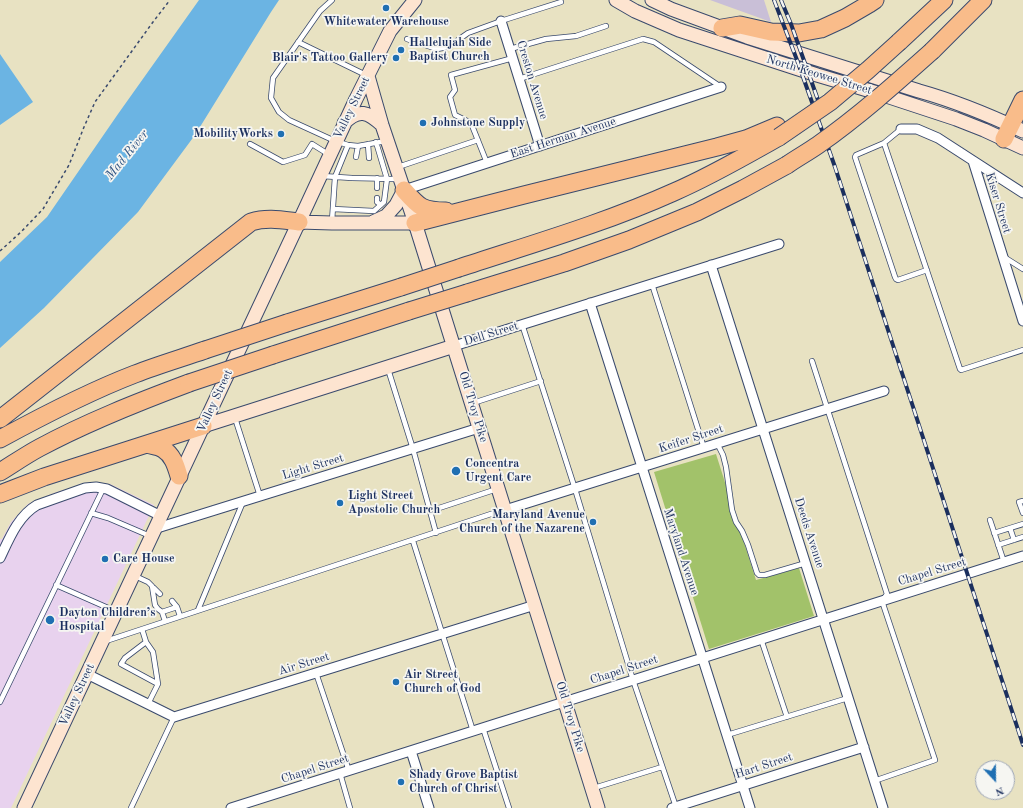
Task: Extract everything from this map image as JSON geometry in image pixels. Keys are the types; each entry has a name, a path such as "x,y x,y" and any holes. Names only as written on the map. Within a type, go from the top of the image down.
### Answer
{"highway":[{"path":"722,28 740,25 771,32 799,33 821,29 845,18 875,0"},
{"path":"0,439 85,395 136,374 287,323 590,226 673,192 733,163 778,131 830,102 868,70 944,0"},
{"path":"0,472 39,448 86,424 189,383 409,311 564,263 629,240 697,212 787,165 818,145 894,86 984,0"},
{"path":"1013,132 1023,100"},
{"path":"415,223 778,131"},
{"path":"397,179 416,204 424,209 434,211 458,211"},
{"path":"0,419 251,222 259,219 269,219 299,222"},
{"path":"0,494 44,477 203,426"},
{"path":"147,444 162,448 170,454 179,476"}],"main road":[{"name":"Valley Street","path":"24,808 330,154 342,143 344,123 390,32 415,0"},
{"name":"North Keowee Street","path":"616,0 635,11 696,36 874,92 984,130 1013,132"},
{"name":"North Keowee Street","path":"652,0 671,9 760,41 944,98 974,110 1013,132 1023,148"},
{"name":"Old Troy Pike","path":"368,76 382,126 381,142 415,223 598,808"},
{"path":"344,123 349,118 363,113 369,115 382,126"},
{"path":"374,222 386,216 396,205 397,179"},
{"path":"299,222 415,223"},
{"name":"Dell Street","path":"203,426 454,346"}],"street":[{"name":"Creston Avenue","path":"501,21 540,146"},
{"name":"East Herman Avenue","path":"397,179 487,163 721,87"},
{"path":"901,129 917,129 938,138 1023,193"},
{"name":"Kiser Street","path":"973,161 1023,321"},
{"name":"Dell Street","path":"454,346 779,244"},
{"name":"Deeds Avenue","path":"712,265 882,808"},
{"name":"Maryland Avenue","path":"590,303 750,808"},
{"name":"Keifer Street","path":"505,510 884,391"},
{"name":"Light Street","path":"153,533 260,496 480,428"},
{"path":"0,556 18,523 30,509 37,505 85,488 96,487 113,492 161,516"},
{"name":"Chapel Street","path":"231,808 1023,556"},
{"name":"Air Street","path":"174,717 535,605"},
{"path":"87,674 174,717"},
{"name":"Hart Street","path":"674,808 864,747"},
{"path":"411,751 429,808"}],"lane":[{"path":"332,0 320,11 273,78 271,98 279,112 289,120 342,143 358,146 381,142"},
{"path":"407,39 437,49 448,47 468,33 561,2"},
{"path":"487,163 471,122 455,115 450,97 455,90 451,75 511,54 546,39 576,36 606,26"},
{"path":"519,79 643,39 654,42 721,87"},
{"path":"298,42 368,76"},
{"path":"901,129 884,143 856,155 855,157 896,279 898,280 927,270"},
{"path":"320,176 335,177 353,175 397,179 478,140"},
{"path":"332,223 335,177 342,143"},
{"path":"884,143 960,369 961,370 1023,350"},
{"path":"250,144 283,162 305,155 312,144 330,154"},
{"path":"368,144 369,158"},
{"path":"356,157 358,146"},
{"path":"377,178 377,188"},
{"path":"333,209 374,211 384,202 397,179"},
{"path":"377,198 377,202 381,205"},
{"path":"1003,257 1023,269"},
{"path":"652,284 704,448"},
{"path":"522,324 674,808"},
{"path":"812,361 887,594 882,601 935,760 874,781"},
{"path":"387,367 413,449 436,533"},
{"path":"472,403 540,382"},
{"path":"235,416 260,496"},
{"path":"717,443 723,455 726,467 732,510 736,522 748,545 757,573 760,575 765,575 806,563"},
{"path":"430,510 498,488"},
{"path":"0,702 103,489"},
{"path":"1023,501 1019,502 1023,513"},
{"path":"198,610 242,502"},
{"path":"102,642 505,510"},
{"path":"91,513 153,533"},
{"path":"990,520 1004,562"},
{"path":"994,533 1023,524"},
{"path":"1010,528 1014,540"},
{"path":"998,545 1023,537"},
{"path":"413,540 473,731"},
{"path":"133,575 148,582 160,594"},
{"path":"56,585 116,611"},
{"path":"152,586 155,605 162,612 165,621"},
{"path":"172,601 177,607 180,616"},
{"path":"162,612 177,607"},
{"path":"142,629 146,642 153,652 158,684 148,704"},
{"path":"761,639 787,717"},
{"path":"146,642 125,658 121,664 158,684"},
{"path":"316,673 349,771"},
{"path":"727,735 848,698"},
{"path":"131,808 174,717"},
{"path":"483,728 509,808"},
{"path":"592,788 662,767"},
{"path":"340,774 350,808"}],"path":[{"path":"0,251 43,209 69,165 96,102 170,0"}],"shaded area":[{"path":"710,0 764,0 771,22"},
{"name":"Dayton Children’s Hospital","path":"110,484 154,505 11,808 0,808 0,539 2,539 11,522 28,504 57,492 87,485"}],"green space":[{"path":"716,454 756,580 799,568 814,616 709,649 654,472"}],"water":[{"name":"Mad River","path":"199,0 279,0 195,135 138,212 44,308 0,348 0,262 47,217"},
{"path":"0,54 33,102 0,125"}],"railway":[{"path":"774,0 835,167 1023,745"},
{"path":"781,0 818,100"}],"place":[{"name":"Whitewater Warehouse","path":"386,8"},
{"name":"Hallelujah Side Baptist Church","path":"401,50"},
{"name":"Blair's Tattoo Gallery","path":"396,58"},
{"name":"Johnstone Supply","path":"423,123"},
{"name":"MobilityWorks","path":"281,134"},
{"name":"Concentra Urgent Care","path":"456,471"},
{"name":"Light Street Apostolic Church","path":"340,503"},
{"name":"Maryland Avenue Church of the Nazarene","path":"593,522"},
{"name":"Care House","path":"105,559"},
{"name":"Dayton Children’s Hospital","path":"50,620"},
{"name":"Air Street Church of God","path":"396,682"},
{"name":"Shady Grove Baptist Church of Christ","path":"401,782"}]}
